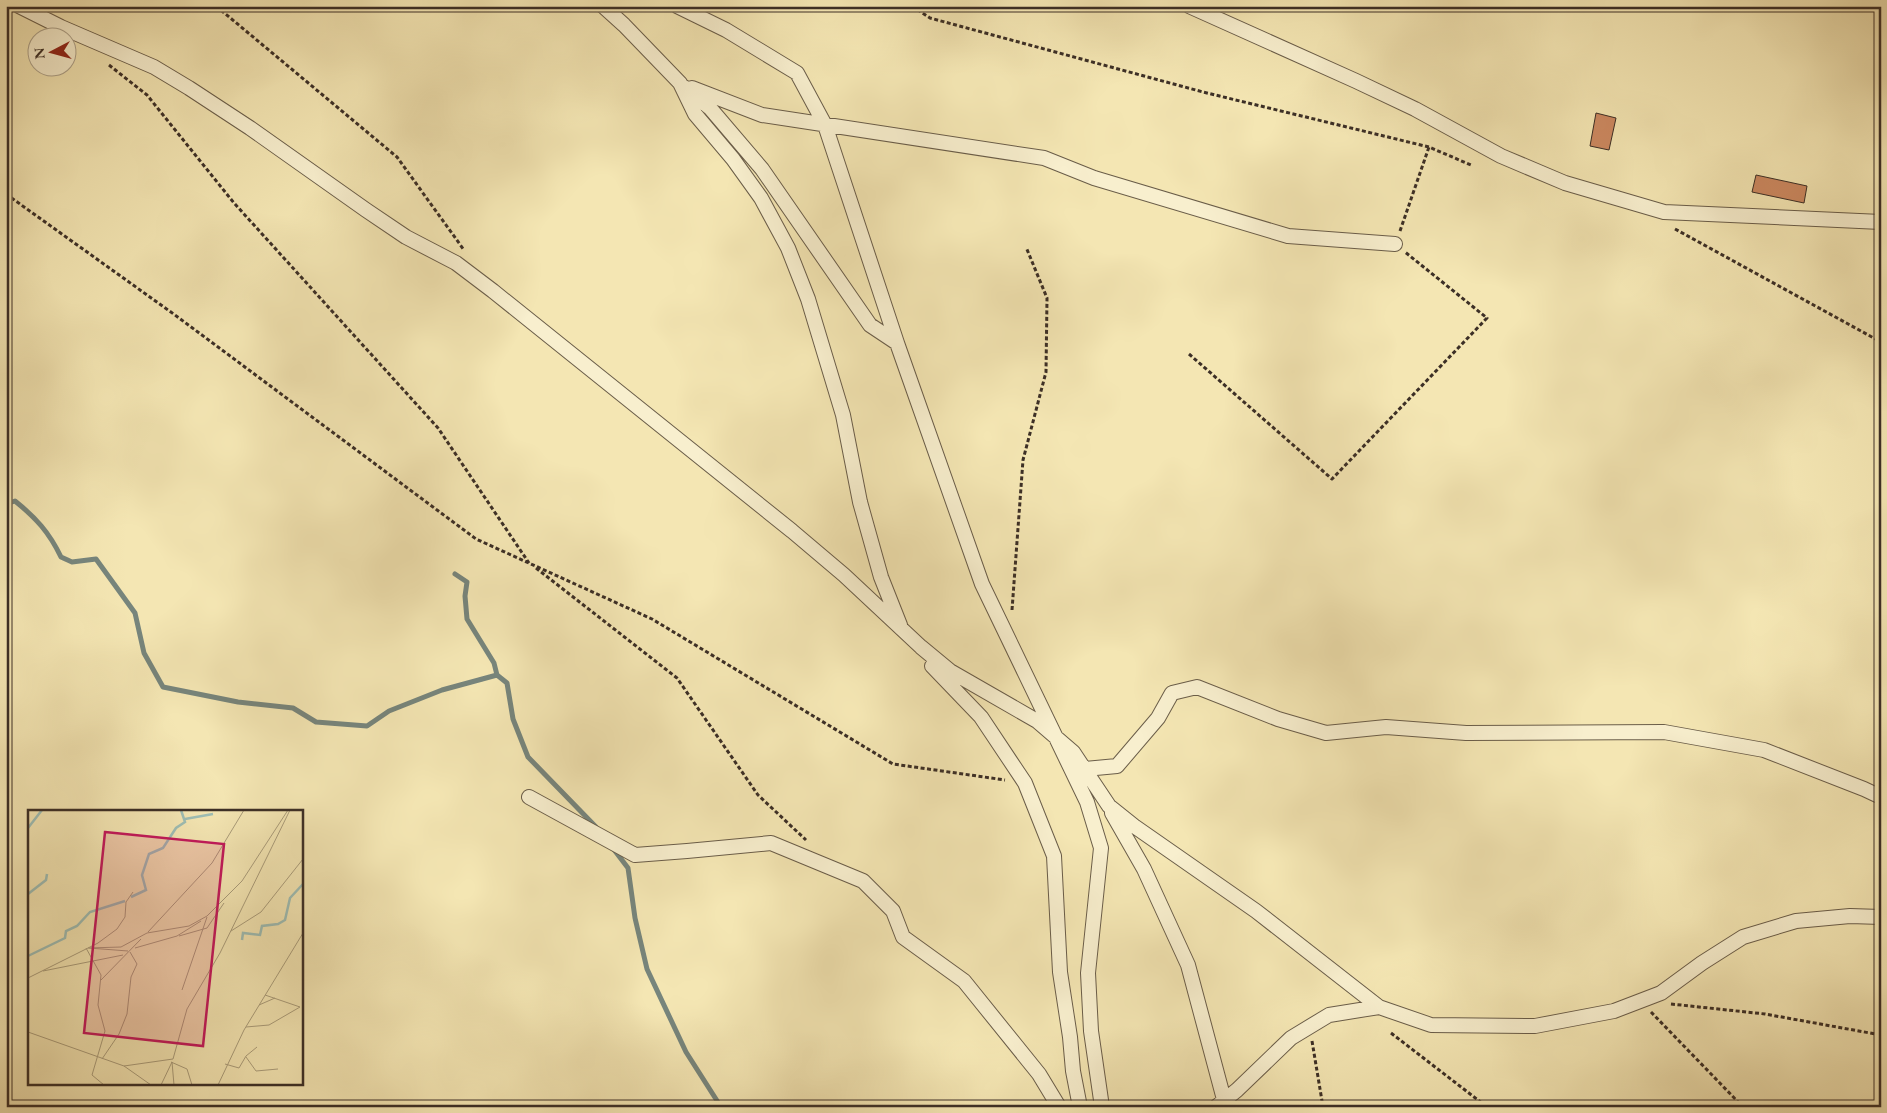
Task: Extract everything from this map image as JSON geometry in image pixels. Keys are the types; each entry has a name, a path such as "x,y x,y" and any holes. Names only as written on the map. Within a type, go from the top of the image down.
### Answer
{"street":[{"path":"19,6 61,27 154,67 250,128 406,237 456,263 785,525 844,575 950,671 1037,721 1073,752 1109,806 1144,869 1188,966 1222,1105"},
{"path":"603,6 624,24 680,83 710,108 762,169 870,325 897,343"},
{"path":"677,6 726,30 797,73 825,125 897,343 982,584 1087,802 1101,848 1088,973 1092,1031 1102,1107"},
{"path":"1189,6 1356,81 1414,109 1501,156 1565,183 1664,212 1881,222"},
{"path":"680,83 695,114 733,158 761,198 788,248 808,298 843,415 860,502 881,577 902,629 922,655 981,717 1025,783 1054,856 1060,972 1073,1071 1080,1107"},
{"path":"680,83 762,115 1044,158 1094,178 1288,236 1395,244"},
{"path":"1085,769 1117,766 1158,718 1172,693 1197,687 1278,720 1326,733 1386,727 1466,733 1664,732 1764,750 1881,797"},
{"path":"529,797 635,854 771,843 863,881 893,911 903,937 964,980 1039,1074 1059,1107"},
{"path":"1109,806 1134,826 1256,911 1379,1007 1431,1024 1535,1026 1614,1011 1661,993 1743,937 1796,921 1850,916 1881,917"},
{"path":"1222,1105 1291,1038 1310,1026 1329,1015 1379,1007"}],"path":[{"path":"216,6 397,156 465,251"},
{"path":"912,6 930,18 1071,58 1202,92 1429,147 1471,165"},
{"path":"108,64 147,96 234,203 438,428 530,564 677,678 758,795 812,846"},
{"path":"1189,354 1332,479 1487,318 1395,244 1429,147"},
{"path":"6,194 175,315 476,539 652,619 893,764 1025,783"},
{"path":"1671,226 1881,342"},
{"path":"1012,614 1023,460 1046,372 1047,298 1026,247"},
{"path":"1640,1001 1743,1107"},
{"path":"1669,1004 1765,1014 1881,1035"},
{"path":"1310,1026 1323,1107"},
{"path":"1391,1032 1487,1107"}],"building":[{"path":"1596,113 1616,118 1609,150 1590,146"},
{"path":"1756,175 1807,186 1804,203 1752,192"}],"waterway":[{"path":"6,504 15,501 29,513 47,533 61,557 72,562 96,559 135,613 144,653 163,687 238,702 293,708 316,722 367,726 389,711 442,690 497,675 507,683 513,719 528,757 596,827"},
{"path":"455,574 467,582 465,596 467,619 494,663 497,675"},
{"path":"612,847 628,868 635,918 647,969 686,1052 721,1107"}]}
